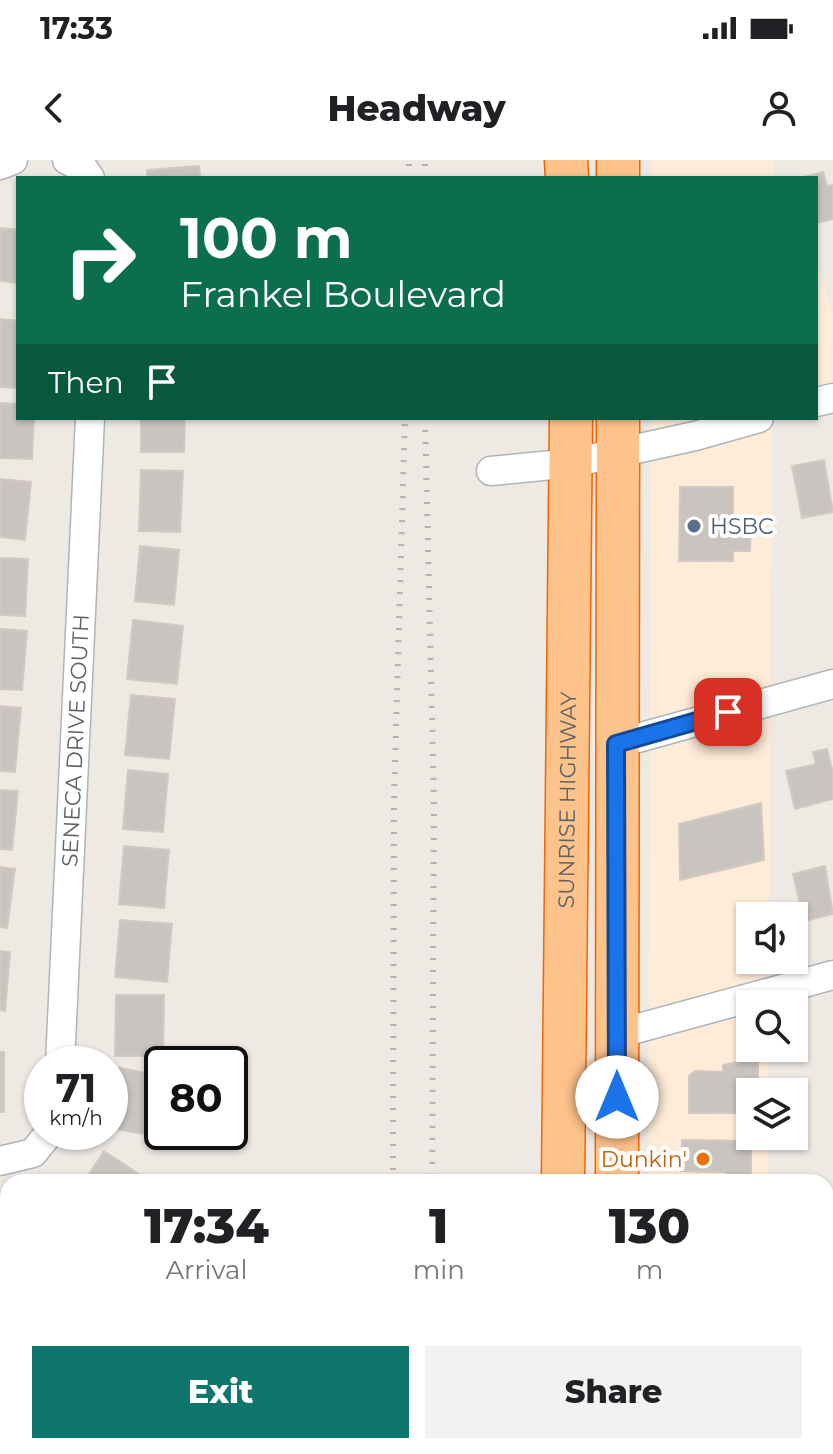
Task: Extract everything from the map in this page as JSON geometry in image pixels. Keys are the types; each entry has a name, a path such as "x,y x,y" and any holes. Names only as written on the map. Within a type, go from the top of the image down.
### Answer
{"highway":[{"name":"SUNRISE HIGHWAY","path":"563,1174 571,420"},
{"path":"617,1174 618,436"}],"street":[{"path":"0,165 13,160"},
{"path":"67,160 83,168 89,176"},
{"name":"SENECA DRIVE SOUTH","path":"61,1046 90,420"},
{"path":"491,471 572,463 618,436 743,420"},
{"path":"616,744 833,684"},
{"path":"617,1034 833,975"},
{"path":"0,1161 35,1150"}],"shaded area":[{"path":"652,160 773,160 773,176 652,176"},
{"path":"818,266 833,315 833,401 818,405"},
{"path":"651,420 772,420 769,902 736,902 736,974 769,974 768,990 736,990 736,1062 768,1062 768,1078 736,1078 736,1150 768,1150 768,1174 648,1174"}],"building":[{"path":"199,166 200,176 147,176 147,170"},
{"path":"823,172 827,186 833,185 833,219 818,223 818,176 808,176"},
{"path":"0,228 16,230 16,283 0,281"},
{"path":"0,319 16,321 16,388 0,387"},
{"path":"0,403 16,404 16,420 34,420 32,459 0,458"},
{"path":"141,420 185,420 184,452 141,452"},
{"path":"824,460 833,512 802,518 792,466"},
{"path":"141,470 183,471 180,532 139,531"},
{"path":"0,479 31,482 25,540 0,537"},
{"path":"680,487 733,487 733,519 751,519 750,551 733,551 733,561 679,561"},
{"path":"140,546 179,550 174,605 135,601"},
{"path":"0,558 28,559 25,616 0,615"},
{"path":"133,620 183,626 177,684 127,679"},
{"path":"0,629 27,631 22,690 0,689"},
{"path":"131,695 175,699 169,759 125,755"},
{"path":"0,706 21,708 15,772 0,771"},
{"path":"827,749 833,773 833,799 795,809 786,771 816,764 813,752"},
{"path":"128,770 168,774 163,832 123,829"},
{"path":"0,790 18,791 12,850 0,849"},
{"path":"761,803 764,860 680,880 679,824"},
{"path":"124,846 169,850 164,908 119,904"},
{"path":"825,866 833,914 808,920 808,902 800,902 793,874"},
{"path":"0,867 15,869 7,928 0,927"},
{"path":"120,920 172,924 167,982 115,977"},
{"path":"0,951 10,952 5,1011 0,1010"},
{"path":"116,995 164,995 163,1046 144,1046 144,1056 128,1056 128,1046 115,1046"},
{"path":"0,1052 4,1052 4,1112 0,1112"},
{"path":"758,1062 758,1078 736,1078 736,1113 689,1113 689,1076 695,1071 723,1072 723,1065"},
{"path":"128,1069 144,1072 144,1134 128,1131"},
{"path":"682,1140 736,1141 736,1150 751,1150 751,1174 681,1171"},
{"path":"104,1151 138,1174 89,1174"}],"railway":[{"path":"409,160 409,176"},
{"path":"425,160 425,176"},
{"path":"393,1174 394,800 405,420"},
{"path":"425,420 434,801 432,1174"}],"place":[{"name":"HSBC","path":"694,526"},
{"name":"Dunkin'","path":"703,1159"}],"route":[{"path":"617,1097 616,744 728,712"}]}
